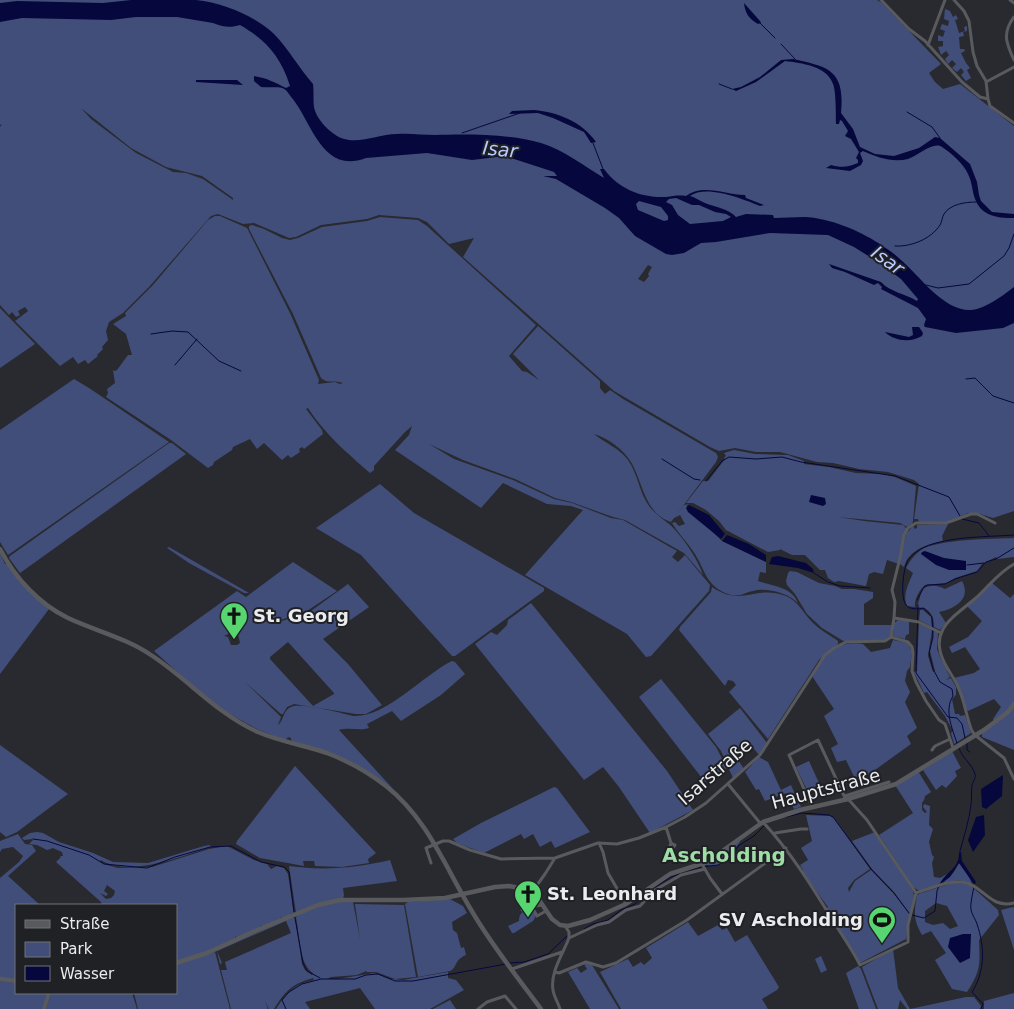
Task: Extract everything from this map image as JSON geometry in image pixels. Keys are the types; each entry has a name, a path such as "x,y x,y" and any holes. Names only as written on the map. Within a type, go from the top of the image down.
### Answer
{"main road":[{"path":"0,549 18,577 52,608 67,617 116,637 151,655 227,715 243,725 274,738 327,753 346,761 376,778 407,806 425,828 481,927 541,1009"},
{"name":"Hauptstraße","path":"565,926 598,918 626,904 636,903 670,874 704,867 763,824 782,815 896,784 975,735 1000,718 1014,704"},
{"path":"178,962 206,953 255,931 330,902 346,900 427,899 503,886 520,887 537,896 554,922 565,926"},
{"path":"0,979 15,981"}],"street":[{"path":"881,0 909,29 928,45 962,82 980,97 988,99"},
{"path":"928,45 945,0"},
{"path":"954,0 964,11 969,21 973,52 977,66 986,82 990,106 1014,123"},
{"path":"1010,0 1014,3"},
{"path":"1014,16 1006,30 1008,46 1014,60"},
{"path":"986,82 1014,67"},
{"path":"954,748 945,724 939,720 916,682 912,671 912,647 908,642 891,638 895,602 892,590 899,566 904,535 908,528 916,523 946,523 971,514 977,514 995,523"},
{"path":"1014,564 1003,571 978,596 951,618 940,632 938,640 941,656 958,687 970,726 975,735 1004,758 1014,779"},
{"path":"894,618 917,622 940,632"},
{"name":"Isarstraße","path":"598,843 607,845 634,840 666,827 696,811 760,755 825,655 841,644 886,641 891,638"},
{"path":"932,750 935,746 950,739"},
{"path":"728,784 763,824 775,833 786,848 860,965 908,942 911,914 916,893 867,820 846,798 818,740 788,755 812,807"},
{"path":"846,798 889,782"},
{"path":"666,827 672,843"},
{"path":"775,833 807,829"},
{"path":"431,863 426,848 443,841 449,841 475,852 500,859 555,858 598,843 603,852 608,874 626,904"},
{"path":"603,852 607,845"},
{"path":"555,972 559,973 586,962 603,967 616,963 687,920 786,848"},
{"path":"532,892 555,858"},
{"path":"569,935 606,923 681,875 704,867 722,894"},
{"path":"916,893 956,881 974,886 1000,905 1014,903"},
{"path":"522,910 543,905"},
{"path":"532,907 537,916 546,911"},
{"path":"565,926 569,935"},
{"path":"560,1009 553,992 553,980 571,926"},
{"path":"510,968 563,952"},
{"path":"44,1009 49,994"},
{"path":"478,1009 486,1002 505,996 516,1009"}],"green space":[{"path":"0,0 877,0 941,64 929,73 935,82 943,89 960,84 1014,126 1014,511 993,518 977,513 968,513 947,522 919,523 918,519 914,519 919,484 914,480 888,472 817,462 780,452 756,452 735,448 719,451 710,447 614,391 463,257 474,238 449,244 427,222 418,218 379,215 367,219 321,225 296,237 289,238 254,223 243,224 218,214 211,216 149,287 123,313 109,322 106,331 108,340 98,356 88,364 85,360 78,364 73,357 60,366 15,321 28,311 25,307 18,311 20,315 16,317 12,312 9,315 0,305 0,127 2,124 0,125","holes":["81,108 131,148 166,167 202,176 233,198 233,200 203,179 186,173 173,172 136,153 91,119","648,265 652,267 648,274 649,276 644,282 638,279"]},
{"path":"945,9 950,11 953,17 956,15 958,19 955,20 959,33 965,31 964,27 967,26 967,31 963,32 964,36 959,37 960,49 965,51 961,53 970,68 967,70 971,78 966,81 961,75 964,72 961,68 957,72 952,68 956,64 952,60 948,64 945,59 949,55 946,51 941,55 938,47 943,46 943,41 938,41 938,35 943,37 945,31 940,29 942,24 948,26 949,21 944,19"},
{"path":"215,216 220,216 247,228 290,313 319,380 318,384 343,383 337,382 326,381 321,378 293,314 249,226 252,225 264,229 290,240 322,227 367,221 380,217 418,220 427,226 536,325 509,356 522,371 539,380 513,354 538,326 600,381 600,388 605,394 610,390 716,453 718,457 716,462 671,522 655,512 645,496 631,462 624,453 610,441 594,434 628,460 649,506 656,514 679,534 694,555 703,575 684,553 625,520 571,502 555,498 515,479 463,460 429,444 454,459 513,480 554,499 572,503 611,518 623,520 677,551 672,557 678,562 685,555 710,585 709,591 651,656 646,657 627,634 525,575 583,510 571,506 547,504 503,483 481,508 395,450 409,435 412,426 374,466 374,470 370,473 329,435 308,408 306,409 323,434 304,449 302,447 299,449 300,452 291,458 288,455 282,460 264,443 257,449 250,439 233,447 232,450 208,468 171,440 106,397 107,389 115,383 113,370 117,370 128,355 132,355 126,334 113,324 126,316 125,313 153,285 208,220"},
{"path":"0,308 35,344 0,368"},
{"path":"74,379 169,442 8,555 0,542 0,430"},
{"path":"169,443 172,443 186,454 20,573 9,558 10,556"},
{"path":"734,450 755,454 788,455 804,461 804,464 856,473 883,474 916,486 913,521 907,527 900,523 838,517 903,525 907,529 899,564 887,560 883,574 874,572 869,574 866,586 839,581 834,582 828,578 825,570 820,570 805,555 792,555 780,549 768,552 726,530 706,510 693,503 686,503 703,481 708,481 725,459 724,453"},
{"path":"380,484 414,513 544,588 544,591 455,656 452,656 361,555 316,528"},
{"path":"689,504 686,506 722,541 766,562 766,573 760,572 758,581 787,590 798,603 789,596 770,590 758,590 736,596 720,591 706,576 697,557 672,523 675,522 679,526 685,524 680,515 674,518 684,505"},
{"path":"948,524 942,536 943,541 925,546 914,552 906,561 904,567 900,564 904,536 913,526 915,529 917,525"},
{"path":"1014,538 1014,557 998,559 996,557 982,564 977,571 955,578 947,583 925,585 917,595 915,607 907,606 905,598 913,573 906,568 912,558 921,550 929,546 952,542"},
{"path":"169,547 249,593 244,593 189,563 167,548"},
{"path":"0,553 5,564 49,609 0,674"},
{"path":"293,562 337,591 307,611 278,621 311,611 348,584 369,607 323,639 348,664 382,705 366,714 325,709 353,716 366,715 391,703 452,661 465,674 441,695 401,721 392,711 367,724 369,728 339,730 395,791 370,773 346,760 292,741 290,737 284,740 257,729 226,712 154,651 237,591 246,597","holes":["237,630 240,643 231,645 228,637 224,636","288,642 334,693 313,706 270,657","245,682 281,714 283,714 287,707 294,704 314,707 303,706 288,708 278,725 281,717"]},
{"path":"790,571 797,572 819,583 842,589 873,592 873,598 864,604 864,625 892,625 890,636 885,640 845,642 822,628 807,614 787,585 786,581"},
{"path":"962,581 965,593 963,598 956,606 939,612 946,623 940,630 934,627 930,613 925,609 917,607 922,590 933,586 945,589"},
{"path":"992,583 1010,598 1014,594 1014,750 982,737 982,733 996,723 993,719 1001,707 994,699 968,711 966,710 954,678 974,673 980,669 965,647 952,653 949,647 968,637 982,621 967,606"},
{"path":"712,587 732,596 766,592 786,596 797,604 816,626 838,641 838,644 819,660 768,739 729,692 736,685 733,681 728,680 725,686 679,630 711,592"},
{"path":"531,603 667,771 693,810 650,833 603,767 584,780 475,644 491,632 497,635 507,625 508,620"},
{"path":"920,610 923,610 931,617 932,627 919,620"},
{"path":"898,620 909,621 909,634 906,635 905,639 893,636 894,623"},
{"path":"919,622 932,630 928,656 933,672 935,671 930,651 934,630 938,633 937,649 950,677 946,680 951,678 956,687 956,695 952,699 955,714 965,715 971,733 954,744 951,733 953,731 945,716 927,692 924,693 914,672 917,671"},
{"path":"893,640 908,643 912,652 910,667 905,681 910,692 905,702 917,728 907,736 911,744 857,783 846,760 837,762 831,748 838,744 824,716 834,709 812,676 832,650 844,644 863,644 871,652 890,648"},
{"path":"661,679 716,747 727,768 705,782 639,697"},
{"path":"740,708 767,743 759,755 751,745 737,758 744,769 733,778 721,751 708,734"},
{"path":"0,745 68,794 17,832 6,837 0,832"},
{"path":"952,751 961,768 955,771 957,776 946,788 942,785 936,790 923,770"},
{"path":"759,757 768,762 781,790 791,785 801,807 794,809 786,793 765,801 759,789 756,790 745,772"},
{"path":"809,761 820,785 807,790 796,767"},
{"path":"295,766 376,853 368,859 369,863 342,867 315,866 314,861 303,861 304,866 260,858 236,844"},
{"path":"918,771 931,792 925,796 922,810 925,813 927,812 923,807 924,804 930,806 929,825 933,829 929,842 934,857 932,863 934,877 940,878 950,873 937,886 919,891 913,887 879,835 913,813 895,785"},
{"path":"554,787 557,788 590,832 555,848 551,841 540,847 533,834 524,839 521,834 484,853 457,843 453,839 481,823"},
{"path":"806,815 830,816 834,818 870,869 854,880 848,888 849,892 855,881 871,870 894,894 910,915 906,939 860,963 826,909 828,907 802,872 803,870 800,865 808,860 801,848 812,841"},
{"path":"875,832 913,891 914,896 911,912 909,913 894,892 872,869 852,841"},
{"path":"30,833 43,833 59,842 113,862 148,863 204,846 210,845 211,847 156,864 126,867 113,865 101,860 100,862 118,868 152,867 209,849 227,846 254,860 267,864 271,869 277,866 284,868 288,874 294,914 291,913 282,919 281,917 261,927 260,925 260,928 237,938 235,936 235,938 204,953 203,951 203,953 178,961 178,904 102,904 56,862 60,856 63,856 62,852 53,848 47,850 37,845 29,844 32,839 24,840 22,838","holes":["107,885 115,891 114,895 106,899 100,893 106,896 108,894 104,891"]},
{"path":"18,834 25,844 32,845 36,851 8,876 39,904 15,904 15,980 0,978 0,878 19,862 23,856 13,847 2,849 0,852 0,841"},
{"path":"738,839 740,842 727,860 719,865 706,865"},
{"path":"390,860 397,881 343,888 343,898 296,913 289,866 340,868"},
{"path":"959,863 968,874 972,884 959,880 943,883 954,872"},
{"path":"956,882 970,885 998,910 999,915 979,940 979,967 967,992 952,989 935,960 946,953 931,931 922,935 919,929 915,911 917,895","holes":["936,903 947,906 958,926 950,929 943,923 933,925 925,922 925,911"]},
{"path":"450,899 463,906 467,913 452,922 453,930 457,933 461,948 464,947 466,955 459,959 450,971 418,977 405,904 408,902"},
{"path":"338,902 353,902 360,939 355,904 404,905 416,977 395,979 376,972 366,971 357,975 327,979 374,973 391,979 403,980 448,972 448,978 456,980 464,990 430,1009 375,1009 360,988 305,1002 310,1009 276,1009 292,990 301,984 314,980 313,978 290,989 274,1009 269,1009 265,1001 268,1009 231,1009 221,970 227,970 225,962 291,933 286,921 217,951 292,917 295,918 302,964 305,970 312,975 313,973 308,968 300,948 297,915 320,906"},
{"path":"531,908 536,916 533,921 512,933 508,926 519,921 521,914"},
{"path":"1014,908 1014,950 1001,910"},
{"path":"688,922 698,936 718,925 722,930 727,928 735,942 747,935 779,987 762,999 768,1009 621,1009 600,972 628,959 633,967 641,962 644,965 652,958 646,948"},
{"path":"893,949 898,988 910,1009 907,1009 900,1000 898,1009 878,1009 862,967"},
{"path":"215,952 230,1009 138,1009 134,994 178,994 178,964"},
{"path":"821,956 827,970 821,973 815,959"},
{"path":"584,964 592,965 619,1009 590,1009 568,972 577,968 581,973 587,969"},
{"path":"858,966 861,969 876,1009 859,1009 846,973"},
{"path":"0,981 15,983 15,994 48,994 43,1009 0,1009"},
{"path":"1014,993 1014,1009 984,1009 984,1001"},
{"path":"51,994 132,994 137,1009 46,1009"},
{"path":"974,997 981,1006 980,1009 910,1009"},
{"path":"450,1000 456,1009 433,1009"}],"water":[{"name":"Isar","path":"131,0 196,0 217,4 247,15 273,33 313,84 315,112 328,129 341,138 362,140 390,134 503,136 541,143 558,150 604,178 600,169 604,169 616,182 639,194 657,197 686,196 700,190 707,190 745,195 746,198 764,205 760,206 715,192 697,193 690,196 726,210 736,217 746,214 773,215 774,218 804,217 834,222 880,244 899,258 942,299 961,309 981,308 1014,287 1014,323 1003,328 956,333 925,327 926,319 918,308 881,289 882,287 878,283 874,285 832,268 829,264 881,282 893,291 917,301 918,299 901,279 878,262 854,247 828,235 770,233 701,243 684,253 666,254 635,236 619,218 605,208 556,179 543,176 557,176 554,172 505,156 472,160 427,153 351,161 339,159 329,153 320,143 287,91 282,88 261,87 254,81 254,76 267,79 286,88 290,86 282,66 271,50 258,37 240,25 227,27 177,17 136,17 111,20 22,18 0,22 0,3 17,1 103,3","holes":["676,198 692,205 699,205 731,217 723,221 690,224 678,215 672,205 666,202 669,199","639,201 661,207 668,216 668,220 664,221 638,210 636,204"]},
{"path":"744,3 761,23 758,24 750,18 746,13"},
{"path":"793,59 825,68 837,79 842,99 841,113 853,129 860,147 875,154 894,156 919,148 935,137 940,138 970,164 977,182 981,201 992,212 1014,214 1014,218 995,216 980,208 966,170 942,147 930,147 908,159 902,160 885,159 863,151 860,153 863,161 861,165 850,171 826,168 831,165 845,167 858,163 856,158 859,152 851,139 845,136 848,131 842,121 840,120 839,124 836,124 834,87 830,78 825,73 813,66 785,61 756,82 736,91 732,89 741,87 760,77 781,60"},
{"path":"196,80 237,80 243,85 196,82"},
{"path":"534,110 552,113 569,119 584,129 596,142 591,143 584,132 538,113 509,114 512,111"},
{"path":"912,327 919,327 923,333 922,336 912,340 902,340 885,332 909,337 913,335"},
{"path":"811,495 825,498 826,504 823,506 809,502"},
{"path":"689,505 709,515 725,534 721,539 688,512 686,508"},
{"path":"727,535 749,544 766,555 766,562 722,541"},
{"path":"925,551 944,558 966,561 966,570 949,570 936,565 921,554"},
{"path":"778,556 806,563 813,569 814,573 798,568 769,564 772,557"},
{"path":"1003,775 1002,796 986,809 982,807 981,789"},
{"path":"984,815 985,835 973,852 968,840 976,817"},
{"path":"959,852 961,852 962,861 976,882 975,884 959,863 950,877 940,884 955,866 959,858"},
{"path":"971,934 970,958 960,963 948,947 950,938"}],"waterway":[{"path":"760,23 775,38"},
{"path":"781,44 795,59"},
{"path":"719,84 732,89"},
{"path":"907,112 932,127 940,138"},
{"path":"462,133 520,113"},
{"path":"593,143 603,169"},
{"name":"Isar","path":"895,246 908,245 926,238 941,224 944,214 950,208 963,203 976,202"},
{"path":"926,285 938,288 969,284 1004,256 1014,234"},
{"path":"151,334 172,331 188,332 219,361 241,371"},
{"path":"175,365 197,339"},
{"path":"966,379 975,378 993,396 1014,403"},
{"path":"706,481 722,461 729,457 756,459 782,457 801,462 895,476 949,497 960,516"},
{"path":"662,459 694,479 700,480"},
{"path":"962,519 979,523 989,536"},
{"path":"957,743 949,713 950,701 953,696 952,689 940,682 933,669 929,653 933,637 932,617 924,608 910,608 904,601 903,583 906,564 913,554 928,545 939,542 965,538 1014,535"},
{"path":"917,600 927,585 945,584 977,572 986,562 996,559 1014,548"},
{"path":"967,565 984,563"},
{"path":"814,573 828,582 840,586 870,588"},
{"path":"918,605 916,673 948,717 957,718 962,724 965,738"},
{"path":"967,743 967,750 970,752"},
{"path":"959,748 974,770 975,776 972,785 969,817 960,851"},
{"path":"786,817 802,813 833,817 871,869 894,893 909,913"},
{"path":"584,929 593,924 608,920 621,910 635,904 652,889 671,877 686,871 718,865 727,861 734,854 738,846 754,836 768,822"},
{"path":"33,839 47,841 89,855 104,864 147,868 175,857 210,847 231,846 261,862 284,867 289,872 294,912"},
{"path":"912,915 924,918 935,911 939,886"},
{"path":"974,886 971,910 980,933 982,959 979,976 972,992 983,1004 981,1009"},
{"path":"295,918 303,963 307,971 320,978"},
{"path":"510,963 524,962 548,954 567,936"},
{"path":"286,1009 282,1000 289,992 302,984 321,979 355,979 366,975 378,974 395,981 413,981 506,964"}],"place":[{"name":"St. Georg","path":"234,640"},
{"name":"St. Leonhard","path":"528,918"},
{"name":"SV Ascholding","path":"882,944"}],"district":[{"name":"Ascholding","path":"724,855"}]}
